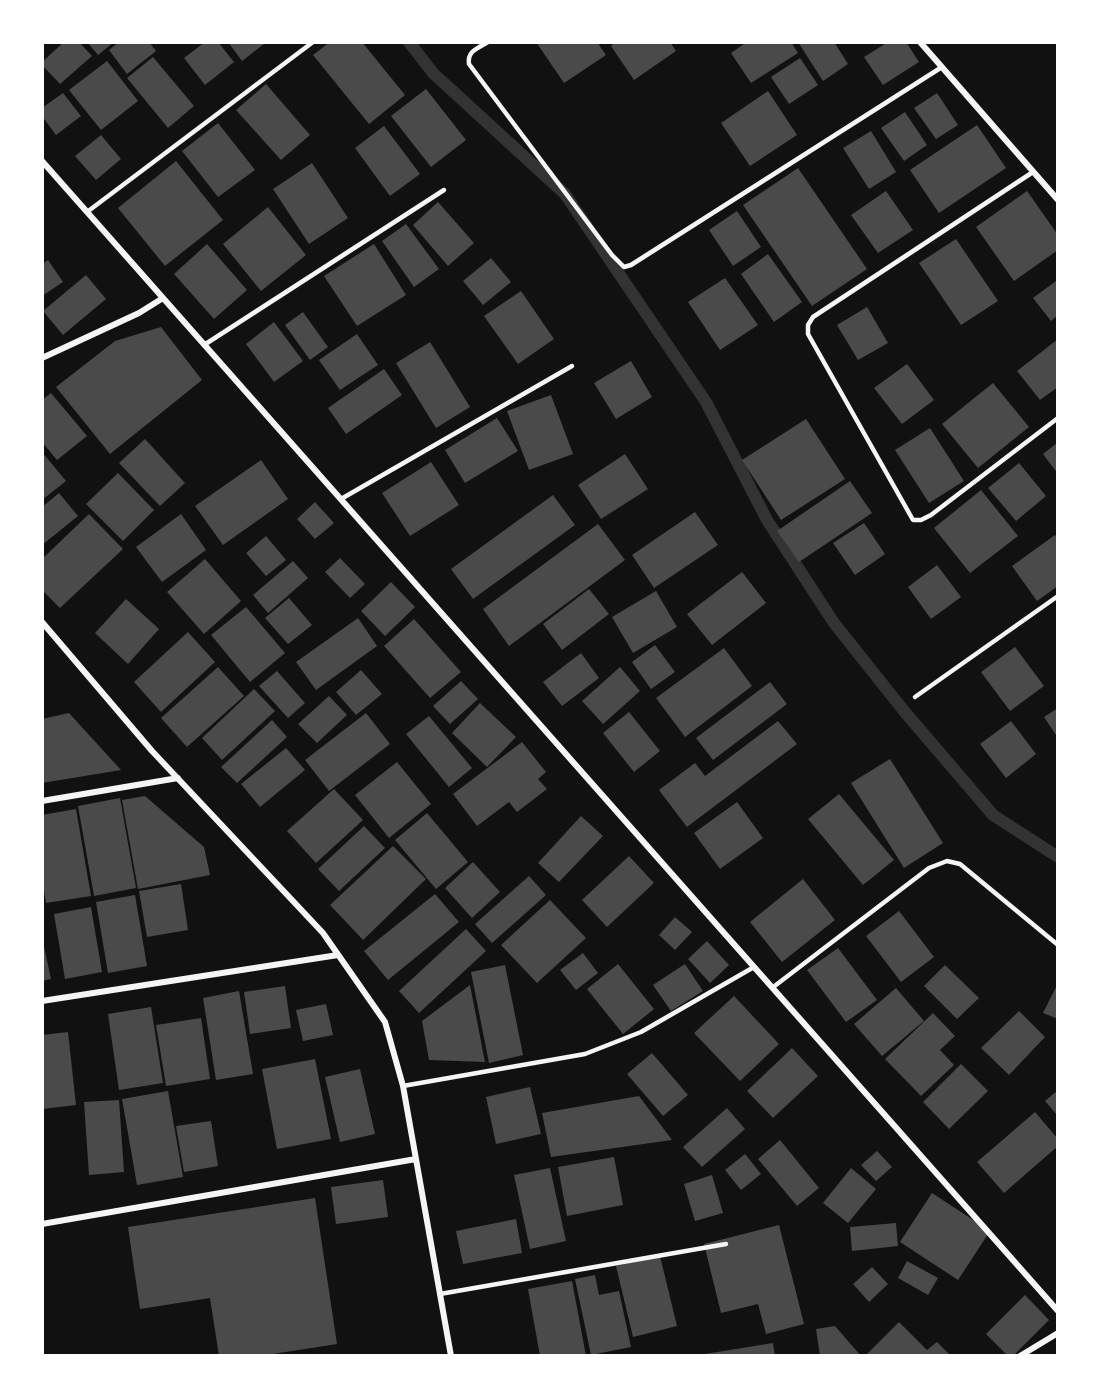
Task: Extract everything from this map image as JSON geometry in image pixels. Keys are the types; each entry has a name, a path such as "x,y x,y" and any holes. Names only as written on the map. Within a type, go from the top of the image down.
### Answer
{"street":[{"path":"920,42 1058,200"},
{"path":"42,161 1058,1311"},
{"path":"42,358 139,313 163,298"},
{"path":"42,622 178,778 322,933 385,1022 403,1086 451,1356"},
{"path":"42,801 178,778"},
{"path":"42,1000 338,955"},
{"path":"42,1224 416,1160"},
{"path":"1020,1356 1058,1333"}],"lane":[{"path":"87,212 313,42"},
{"path":"488,42 471,52 468,58 469,64 612,255 624,267 631,265 942,67"},
{"path":"1034,172 813,317 807,325 808,334 913,520 921,520 931,515 1058,418"},
{"path":"204,345 444,190"},
{"path":"340,499 572,366"},
{"path":"915,697 1058,596"},
{"path":"772,988 929,868 947,861 960,864 1058,945"},
{"path":"403,1086 585,1054 641,1032 754,967"},
{"path":"440,1294 726,1244"}],"building":[{"path":"64,42 79,42 92,56 60,84 42,65 42,62"},
{"path":"87,42 114,42 98,55"},
{"path":"119,42 149,42 156,51 127,74 109,50"},
{"path":"205,42 218,42 234,62 205,85 184,58"},
{"path":"228,42 263,42 264,44 242,61"},
{"path":"330,42 362,42 405,95 369,124 313,55"},
{"path":"536,42 597,42 606,55 564,83"},
{"path":"616,42 670,42 676,51 634,80 611,46"},
{"path":"747,42 791,42 798,53 751,83 731,53"},
{"path":"798,42 834,42 848,64 823,81"},
{"path":"888,42 906,42 919,62 883,85 864,57"},
{"path":"153,57 194,106 168,128 127,78"},
{"path":"800,58 818,85 789,104 771,77"},
{"path":"107,61 138,101 101,130 69,90"},
{"path":"266,84 310,135 281,160 236,110"},
{"path":"426,89 466,140 431,167 391,116"},
{"path":"768,91 797,135 750,166 721,123"},
{"path":"63,93 81,116 56,135 42,116 42,108"},
{"path":"937,93 958,125 936,139 914,108"},
{"path":"905,112 927,145 904,161 881,128"},
{"path":"218,123 255,170 218,197 182,151"},
{"path":"977,125 1006,168 939,213 910,170"},
{"path":"384,126 420,174 390,196 355,148"},
{"path":"871,131 896,172 869,189 843,148"},
{"path":"101,135 121,159 96,180 75,156"},
{"path":"176,161 223,220 165,266 118,208"},
{"path":"312,163 348,218 309,244 273,189"},
{"path":"798,168 867,269 812,306 743,205"},
{"path":"886,191 913,230 878,253 851,215"},
{"path":"1027,191 1058,235 1058,250 1014,281 976,227"},
{"path":"438,202 474,243 448,266 413,225"},
{"path":"268,207 306,255 261,291 223,244"},
{"path":"737,211 761,247 733,266 709,230"},
{"path":"406,224 439,269 414,287 382,241"},
{"path":"956,239 998,301 961,325 919,263"},
{"path":"207,244 247,290 214,319 174,274"},
{"path":"374,244 406,295 357,326 324,276"},
{"path":"768,254 802,302 774,322 741,274"},
{"path":"491,258 511,282 483,305 463,281"},
{"path":"48,260 63,282 42,296 42,264"},
{"path":"86,275 106,299 63,335 43,311"},
{"path":"725,278 758,325 720,350 688,302"},
{"path":"1056,281 1058,284 1058,315 1051,321 1033,298"},
{"path":"521,291 554,339 518,364 484,316"},
{"path":"867,307 888,343 858,360 837,325"},
{"path":"303,312 328,347 310,360 285,325"},
{"path":"274,322 303,361 274,382 246,344"},
{"path":"161,327 202,380 110,454 56,387 115,341"},
{"path":"357,334 378,365 340,390 319,360"},
{"path":"1058,339 1058,387 1040,400 1017,371"},
{"path":"430,342 470,407 436,428 396,363"},
{"path":"631,361 652,397 616,419 594,383"},
{"path":"907,364 934,400 902,424 874,388"},
{"path":"384,369 402,395 346,434 328,408"},
{"path":"993,383 1029,427 978,468 942,424"},
{"path":"51,393 87,436 57,460 42,442 42,400"},
{"path":"551,395 573,454 529,470 507,411"},
{"path":"497,418 518,451 465,483 445,450"},
{"path":"806,419 845,479 781,520 742,460"},
{"path":"930,428 964,481 929,503 895,450"},
{"path":"145,439 185,483 160,506 119,463"},
{"path":"1058,442 1058,474 1043,454"},
{"path":"42,452 66,481 42,500"},
{"path":"625,454 648,489 601,519 578,485"},
{"path":"261,460 288,499 223,545 195,506"},
{"path":"431,462 459,505 410,536 382,493"},
{"path":"1019,463 1046,496 1016,521 988,488"},
{"path":"118,473 154,510 123,541 86,504"},
{"path":"850,481 872,513 799,562 777,531"},
{"path":"981,490 1018,536 970,573 934,528"},
{"path":"59,493 78,516 42,545 42,507"},
{"path":"553,495 575,525 473,599 451,569"},
{"path":"315,502 334,523 315,539 297,519"},
{"path":"695,512 718,545 654,588 632,555"},
{"path":"89,514 123,549 60,608 42,590 42,559"},
{"path":"181,514 206,550 162,582 136,547"},
{"path":"864,523 885,554 855,575 833,543"},
{"path":"598,524 625,560 509,646 483,609"},
{"path":"1055,535 1058,539 1058,586 1037,601 1012,566"},
{"path":"266,536 286,560 266,576 246,553"},
{"path":"340,558 365,584 350,598 325,572"},
{"path":"205,559 241,601 204,634 167,592"},
{"path":"293,561 308,578 268,613 253,595"},
{"path":"937,565 961,597 931,619 908,587"},
{"path":"742,572 766,603 712,645 687,614"},
{"path":"391,582 415,607 385,636 361,611"},
{"path":"589,589 609,614 562,650 543,624"},
{"path":"656,591 677,627 633,653 612,617"},
{"path":"289,598 312,625 288,644 265,618"},
{"path":"126,599 159,629 128,664 95,633"},
{"path":"246,607 285,653 250,682 211,635"},
{"path":"358,618 377,646 316,690 296,662"},
{"path":"414,619 461,672 430,698 384,646"},
{"path":"188,632 215,662 161,712 134,682"},
{"path":"655,645 675,672 651,689 632,662"},
{"path":"1015,647 1044,686 1010,711 981,672"},
{"path":"724,648 752,686 685,737 656,698"},
{"path":"581,653 599,678 562,706 543,682"},
{"path":"218,667 244,696 187,747 161,718"},
{"path":"620,667 640,691 603,724 582,701"},
{"path":"361,670 382,694 356,715 336,692"},
{"path":"277,671 305,703 288,718 259,686"},
{"path":"461,681 478,699 450,724 433,706"},
{"path":"770,682 787,704 713,760 696,738"},
{"path":"254,689 275,711 222,760 202,738"},
{"path":"329,696 347,715 317,743 298,724"},
{"path":"480,703 516,737 487,767 452,733"},
{"path":"1058,708 1058,738 1044,717"},
{"path":"629,712 660,751 634,772 603,733"},
{"path":"69,713 121,770 42,783 42,719"},
{"path":"366,713 390,744 329,791 305,760"},
{"path":"429,716 472,768 449,787 406,734"},
{"path":"272,720 287,737 237,783 221,767"},
{"path":"778,721 797,744 687,827 659,790 695,763 705,776"},
{"path":"1011,721 1036,754 1006,778 980,744"},
{"path":"522,742 546,772 538,779 547,789 517,812 509,802 477,826 453,794"},
{"path":"286,748 305,770 260,807 241,784"},
{"path":"890,759 943,843 904,868 851,783"},
{"path":"397,762 431,804 389,838 355,795"},
{"path":"334,789 363,820 316,863 287,831"},
{"path":"839,794 894,860 863,885 808,819"},
{"path":"145,796 204,847 210,875 138,889 122,800"},
{"path":"120,798 136,888 94,896 78,806"},
{"path":"737,802 763,838 720,869 694,833"},
{"path":"76,809 91,896 46,903 42,878 42,815"},
{"path":"427,813 468,862 436,889 395,840"},
{"path":"581,816 603,836 559,882 538,863"},
{"path":"364,826 385,848 339,891 318,869"},
{"path":"393,846 426,879 363,940 330,905"},
{"path":"629,856 654,883 607,927 582,900"},
{"path":"473,862 500,892 472,918 445,888"},
{"path":"529,876 546,895 492,943 475,924"},
{"path":"803,879 835,920 782,962 750,922"},
{"path":"181,884 188,930 147,937 139,891"},
{"path":"435,894 459,922 388,980 364,951"},
{"path":"135,895 147,966 108,973 96,902"},
{"path":"550,900 586,938 537,983 501,945"},
{"path":"91,907 102,972 65,979 54,914"},
{"path":"899,911 934,957 901,982 866,936"},
{"path":"675,917 692,932 675,950 659,935"},
{"path":"466,929 486,951 419,1013 399,991"},
{"path":"42,937 51,979 42,981"},
{"path":"707,941 729,965 710,983 688,959"},
{"path":"838,948 877,1000 846,1022 807,970"},
{"path":"583,953 598,973 576,990 560,970"},
{"path":"618,964 654,1009 623,1034 587,989"},
{"path":"685,964 703,991 671,1011 653,985"},
{"path":"505,965 523,1055 489,1063 471,972"},
{"path":"945,965 979,998 957,1019 924,986"},
{"path":"1058,983 1058,1019 1043,1013"},
{"path":"470,985 485,1062 429,1060 422,1021"},
{"path":"285,986 291,1028 250,1034 244,992"},
{"path":"896,988 924,1021 882,1056 854,1024"},
{"path":"239,991 253,1074 216,1080 203,998"},
{"path":"734,996 779,1044 740,1081 694,1033"},
{"path":"326,1004 333,1035 303,1041 296,1010"},
{"path":"151,1007 163,1083 119,1090 108,1014"},
{"path":"1019,1011 1045,1037 1009,1075 981,1048"},
{"path":"933,1013 955,1036 940,1050 954,1065 921,1096 885,1059"},
{"path":"201,1018 210,1079 166,1086 156,1025"},
{"path":"68,1032 76,1105 42,1109 42,1035"},
{"path":"792,1048 818,1076 773,1118 747,1091"},
{"path":"652,1053 688,1095 663,1116 627,1074"},
{"path":"315,1059 331,1139 277,1149 262,1069"},
{"path":"961,1064 988,1091 949,1129 923,1102"},
{"path":"360,1069 375,1134 340,1142 325,1077"},
{"path":"530,1087 541,1134 496,1144 486,1097"},
{"path":"1058,1090 1058,1116 1045,1101"},
{"path":"168,1091 183,1177 137,1185 122,1099"},
{"path":"639,1096 672,1140 551,1157 542,1113"},
{"path":"119,1100 124,1172 89,1175 84,1102"},
{"path":"727,1108 745,1129 702,1167 683,1147"},
{"path":"1035,1112 1058,1139 1058,1146 1004,1193 977,1162"},
{"path":"211,1121 218,1166 184,1172 176,1126"},
{"path":"780,1140 819,1188 797,1206 758,1159"},
{"path":"877,1151 892,1167 876,1181 861,1165"},
{"path":"745,1154 761,1174 741,1190 725,1170"},
{"path":"614,1157 623,1205 567,1216 558,1167"},
{"path":"550,1168 566,1241 530,1249 514,1175"},
{"path":"851,1168 876,1189 848,1223 823,1203"},
{"path":"712,1175 723,1213 695,1221 684,1184"},
{"path":"383,1180 388,1217 336,1224 331,1187"},
{"path":"932,1193 990,1231 958,1280 900,1242"},
{"path":"315,1198 337,1344 260,1356 219,1356 210,1298 140,1309 128,1227"},
{"path":"516,1219 522,1253 463,1264 456,1231"},
{"path":"896,1223 898,1246 852,1251 850,1227"},
{"path":"779,1225 804,1324 766,1334 758,1304 721,1313 704,1244"},
{"path":"660,1256 677,1326 633,1337 616,1266"},
{"path":"907,1261 938,1278 928,1295 898,1278"},
{"path":"872,1267 888,1284 869,1302 853,1284"},
{"path":"595,1275 599,1295 619,1291 631,1347 591,1355 575,1279"},
{"path":"572,1281 586,1356 540,1356 528,1289"},
{"path":"1025,1295 1049,1320 1013,1356 1008,1356 986,1334"},
{"path":"899,1322 927,1350 937,1342 951,1356 865,1356"},
{"path":"835,1326 861,1356 820,1356 816,1329"},
{"path":"773,1343 775,1356 699,1356 699,1355"}],"waterway":[{"path":"409,42 433,73 565,194 706,402 767,520 834,623 904,711 993,815 1058,857"}]}
